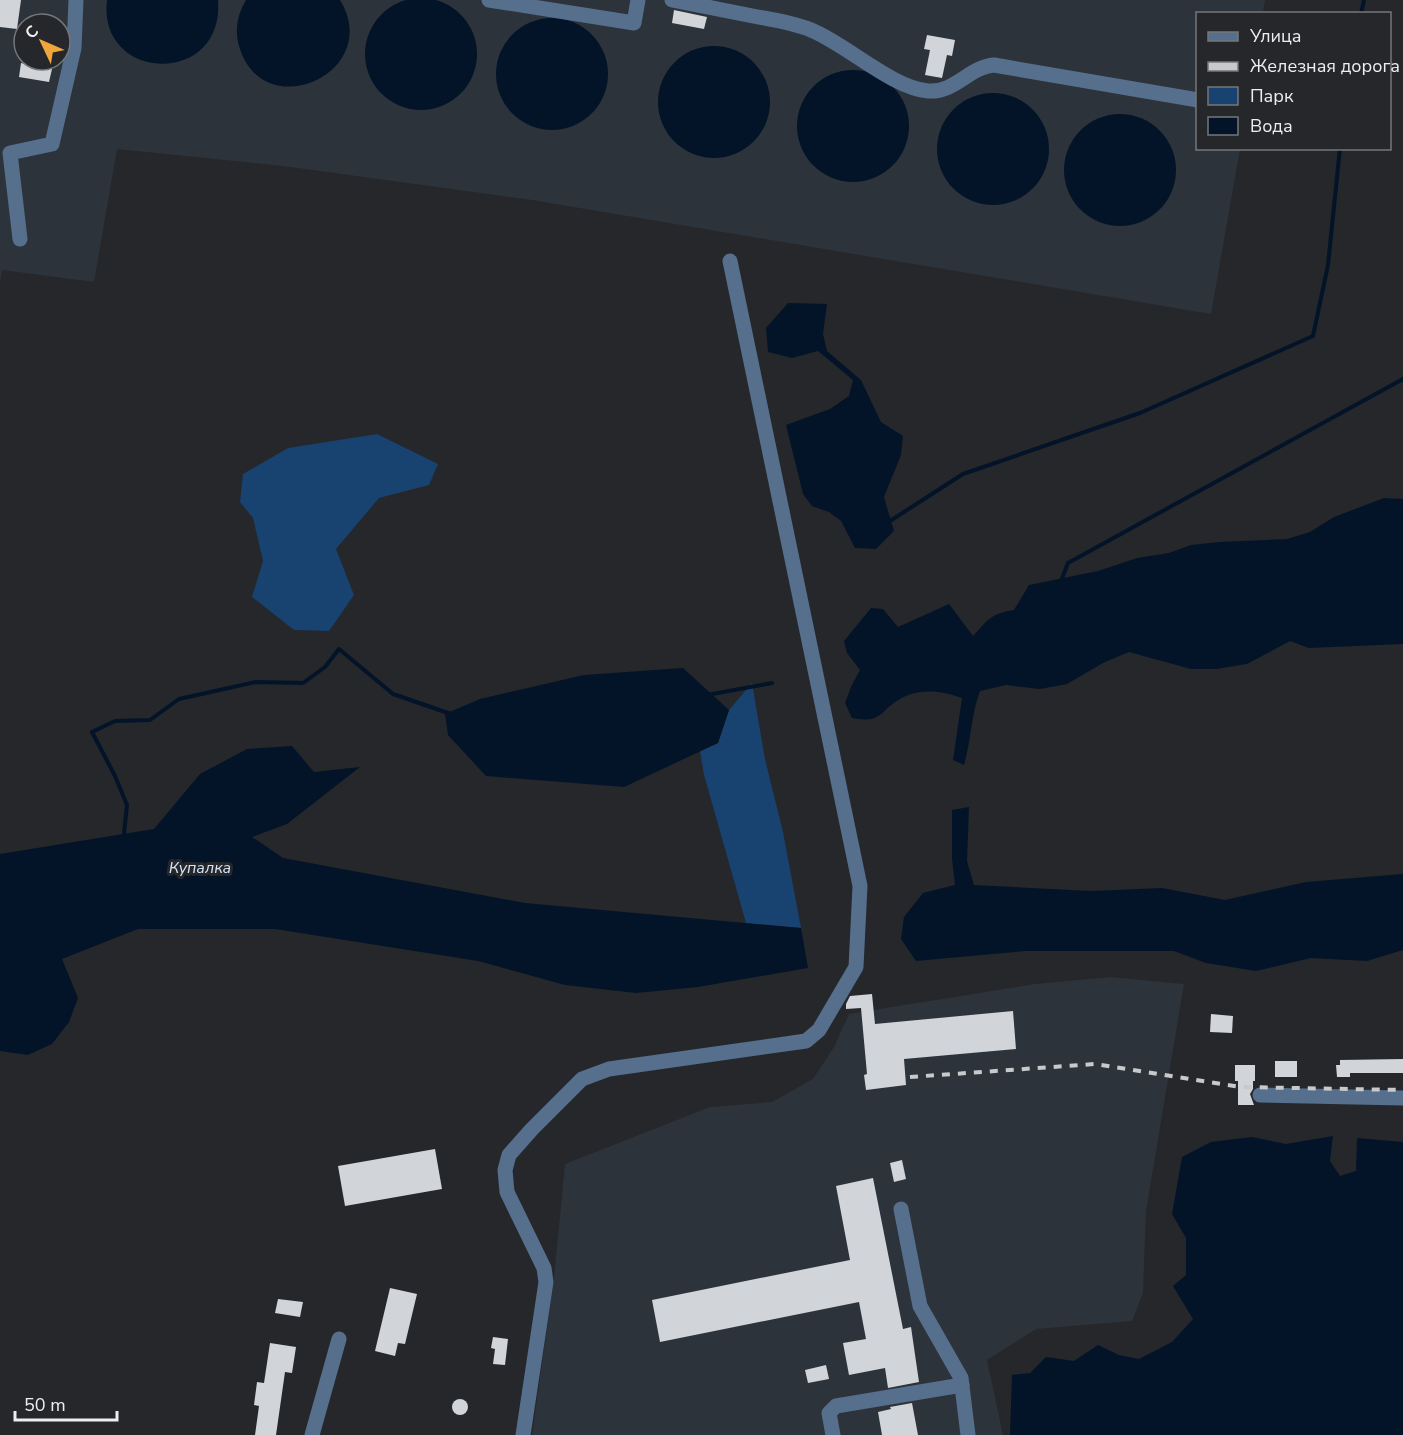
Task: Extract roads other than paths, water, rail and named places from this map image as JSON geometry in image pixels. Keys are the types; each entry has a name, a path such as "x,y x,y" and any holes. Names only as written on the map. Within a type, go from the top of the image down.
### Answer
{"street":[{"path":"20,239 10,153 52,144 74,48 76,0"},
{"path":"489,0 634,23 638,0"},
{"path":"672,0 807,28 834,41 904,83 926,91 942,91 980,68 994,65 1196,100"},
{"path":"523,1435 546,1282 544,1268 507,1192 504,1170 508,1155 582,1079 609,1069 806,1041 819,1030 856,967 860,886 730,261"},
{"path":"1260,1095 1403,1098"},
{"path":"901,1209 920,1306 961,1378 968,1435"},
{"path":"312,1435 339,1340"},
{"path":"833,1435 829,1413 836,1406 962,1385"}],"water":[{"path":"410,-1 432,-1 452,7 468,23 476,43 476,65 468,85 452,101 432,109 410,109 390,101 374,85 366,65 366,43 374,23 390,7"},
{"path":"107,0 218,0 215,28 202,48 183,60 161,64 140,59 121,47 109,27"},
{"path":"246,0 340,0 349,26 346,49 334,67 316,80 294,86 272,84 253,72 240,49 237,24"},
{"path":"552,18 573,22 592,34 604,53 608,74 604,95 592,114 573,126 552,130 531,126 512,114 500,95 496,74 500,53 512,34 531,22"},
{"path":"714,46 735,50 754,62 766,81 770,102 766,123 754,142 735,154 714,158 693,154 674,142 662,123 658,102 662,81 674,62 693,50"},
{"path":"853,70 874,74 893,86 905,105 909,126 905,147 893,166 874,178 853,182 832,178 813,166 801,147 797,126 801,105 813,86 832,74"},
{"path":"993,93 1015,97 1033,109 1045,127 1049,149 1045,171 1033,189 1015,201 993,205 971,201 953,189 941,171 937,149 941,127 953,109 971,97"},
{"path":"1120,114 1141,118 1160,130 1172,149 1176,170 1172,191 1160,210 1141,222 1120,226 1099,222 1080,210 1068,191 1064,170 1068,149 1080,130 1099,118"},
{"path":"788,303 827,304 823,334 827,351 861,380 881,422 903,436 901,455 884,497 894,531 876,549 855,548 841,521 829,512 812,506 803,494 786,425 830,409 849,396 853,380 818,351 792,358 768,352 766,328"},
{"path":"1384,498 1403,499 1403,644 1309,648 1290,641 1247,664 1216,669 1191,669 1129,652 1103,663 1067,684 1040,689 1006,685 980,691 964,765 953,760 962,698 927,691 910,694 871,719 852,718 845,703 860,670 847,653 844,641 871,608 883,609 898,627 949,604 973,636 990,618 1014,610 1029,585 1098,571 1137,558 1169,553 1191,545 1287,539 1310,532 1334,517"},
{"path":"683,668 729,710 718,743 624,787 486,776 448,735 445,714 480,699 584,675"},
{"name":"Купалка","path":"292,746 314,772 360,767 287,824 252,837 283,858 525,903 801,928 808,968 698,987 636,993 565,985 478,961 275,929 138,929 62,959 78,998 69,1022 52,1044 28,1055 0,1051 0,854 154,829 200,774 247,749"},
{"path":"969,807 967,861 974,885 1091,891 1162,888 1225,900 1306,882 1403,874 1403,950 1367,961 1311,958 1256,971 1206,963 1174,951 1025,951 916,961 901,939 904,917 923,893 955,885 952,859 952,810"},
{"path":"1333,1136 1330,1161 1340,1176 1356,1171 1357,1138 1403,1142 1403,1435 1010,1435 1012,1375 1030,1373 1046,1357 1074,1361 1098,1345 1119,1355 1139,1359 1172,1342 1193,1319 1173,1286 1186,1275 1186,1238 1172,1214 1182,1157 1211,1142 1252,1137 1286,1144"}],"waterway":[{"path":"1361,12 1364,0"},
{"path":"890,521 963,474 1140,413 1313,336 1328,265 1340,150"},
{"path":"1061,581 1068,563 1403,379"},
{"path":"124,834 127,805 92,732 115,721 150,720 179,699 256,682 303,683 325,667 339,649 393,694 451,714"},
{"path":"707,695 772,683"}],"railway":[{"path":"910,1077 1095,1064 1240,1087 1403,1090"}]}
